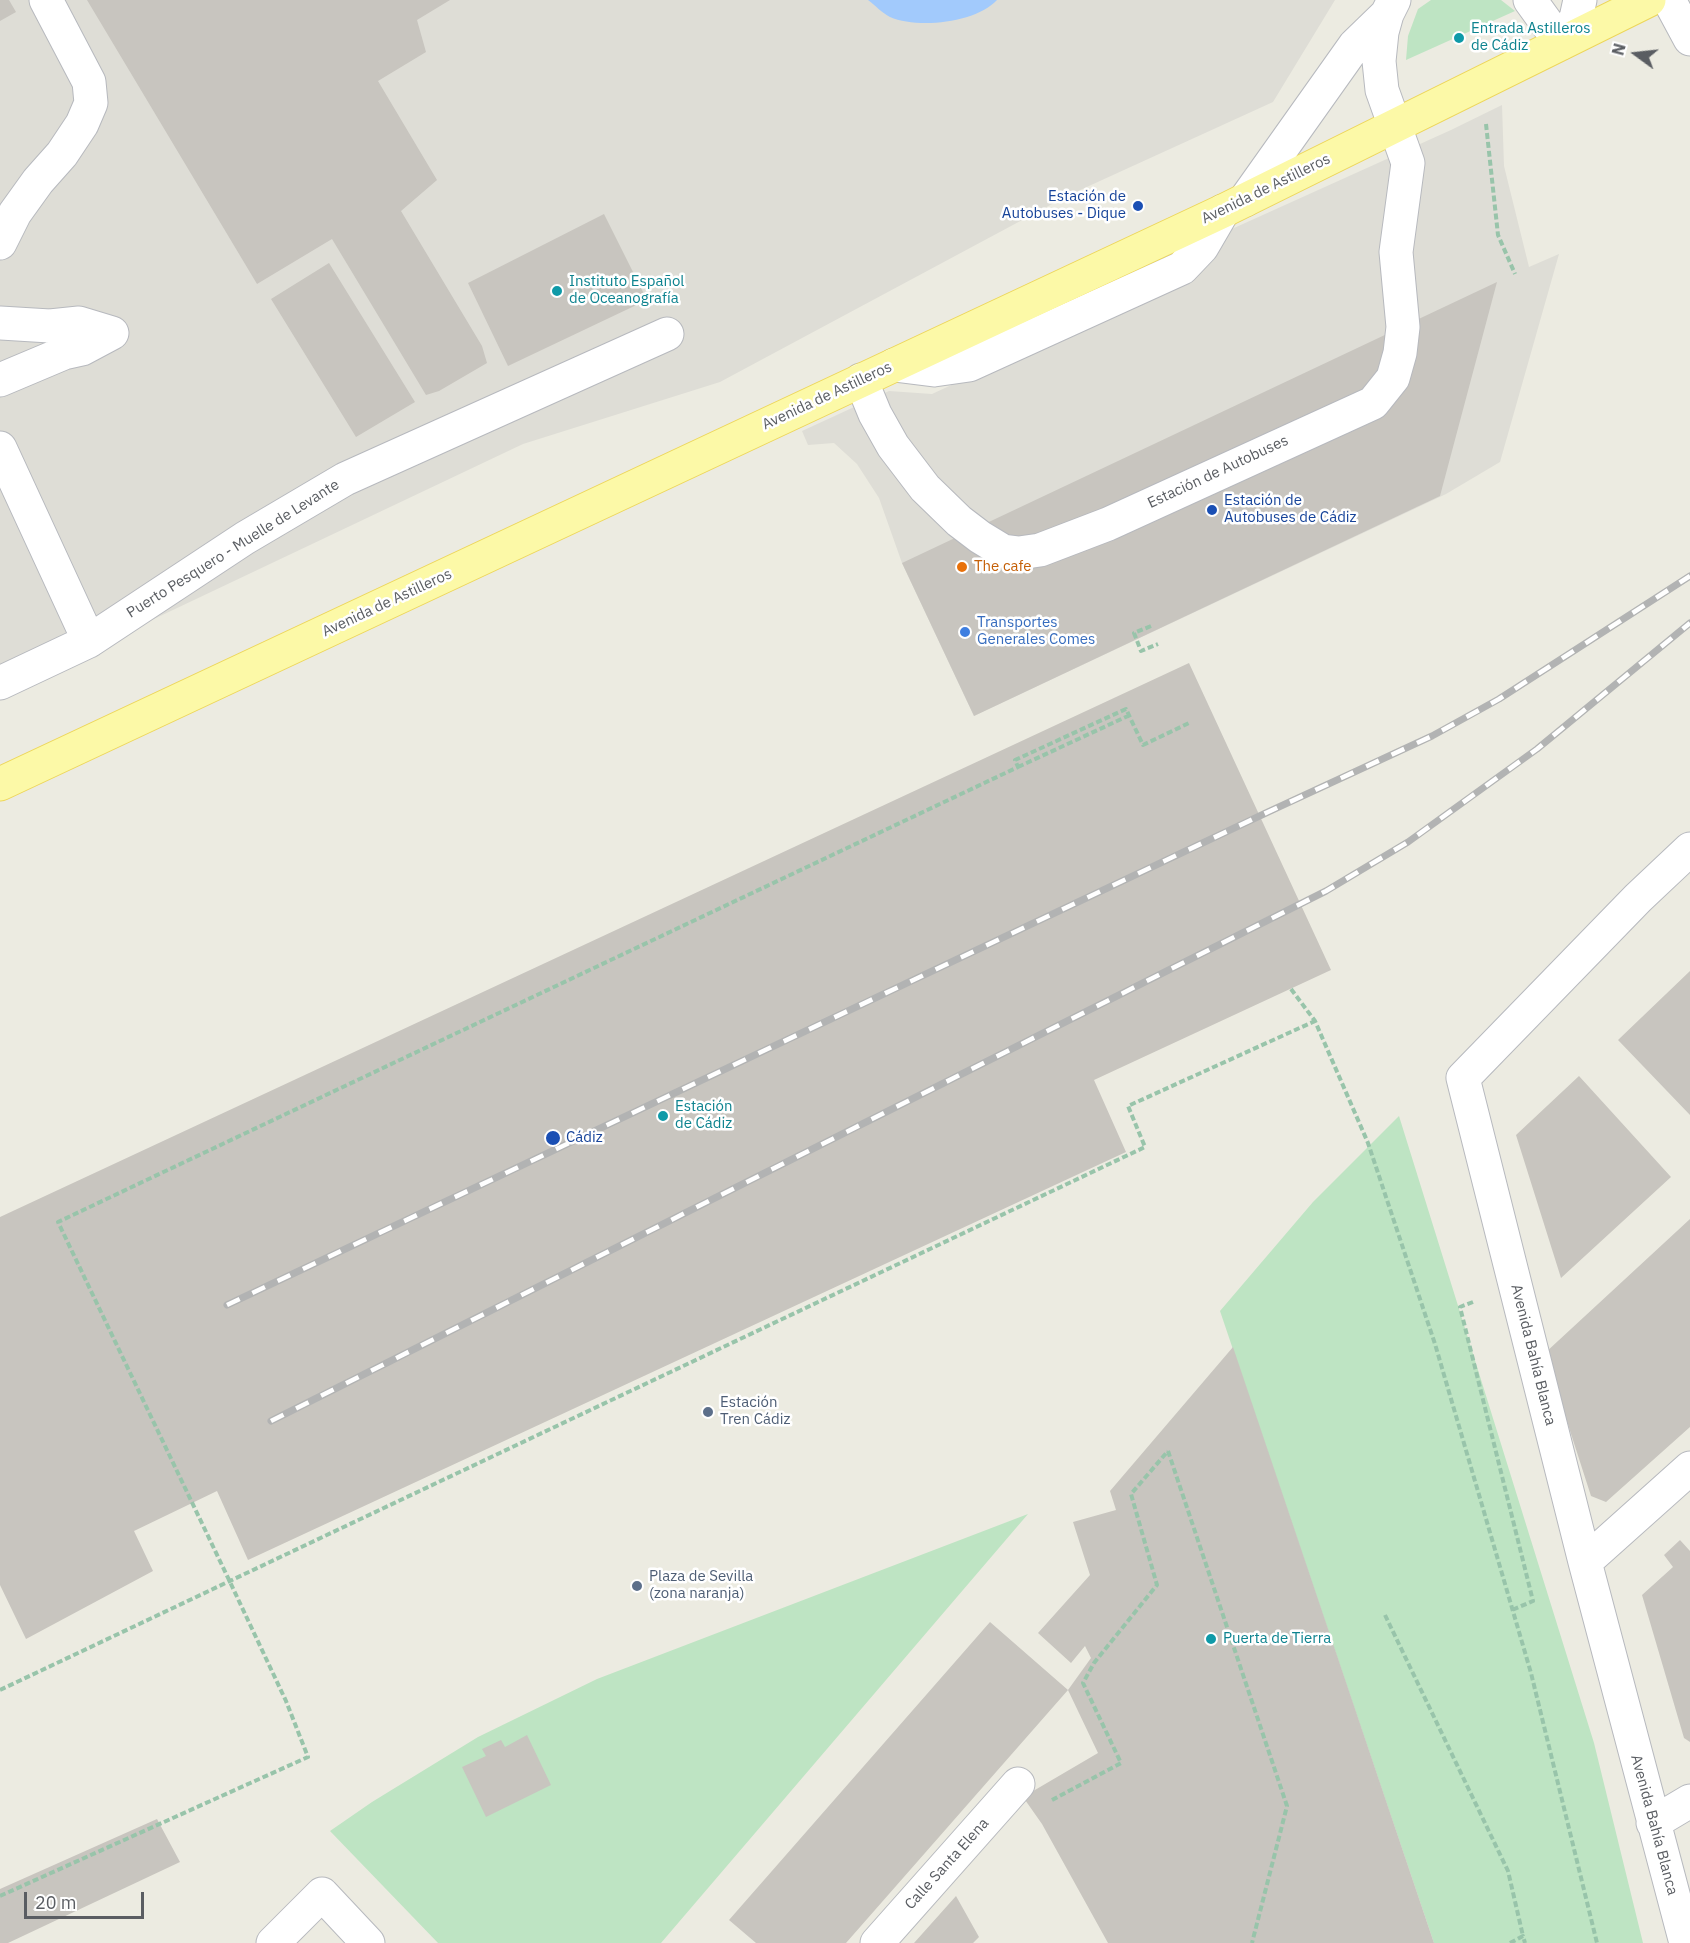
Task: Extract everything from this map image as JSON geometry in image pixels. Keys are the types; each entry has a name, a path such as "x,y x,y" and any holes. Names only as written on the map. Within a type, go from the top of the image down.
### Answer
{"main road":[{"name":"Avenida de Astilleros","path":"0,784 1234,206 1649,0"}],"street":[{"path":"0,243 15,213 38,181 62,154 82,124 91,103 89,82 46,0"},
{"path":"1530,0 1562,43 1576,18 1580,0"},
{"path":"1670,0 1690,39"},
{"path":"1234,206 1355,45 1390,7"},
{"name":"Estación de Autobuses","path":"861,380 875,414 893,446 926,488 959,521 980,537 1003,551 1019,554 1040,550 1108,524 1373,403 1393,378 1400,353 1403,327 1396,252 1408,163 1382,90 1379,61 1382,33 1390,7"},
{"path":"0,323 50,326 79,323 112,333 82,349 64,353 0,380"},
{"name":"Puerto Pesquero - Muelle de Levante","path":"0,683 89,641 245,538 345,479 667,334"},
{"path":"0,448 89,641"},
{"name":"Avenida Bahía Blanca","path":"1686,1943 1585,1562 1463,1078 1638,898 1690,849"},
{"path":"1585,1562 1690,1468"},
{"name":"Calle Santa Elena","path":"877,1943 1018,1784"},
{"path":"1653,1823 1690,1801"},
{"path":"273,1943 322,1894 368,1943"}],"path":[{"path":"1486,124 1498,235 1515,274"},
{"path":"1151,626 1134,633 1141,651 1158,644"},
{"path":"1018,767 1015,760 1126,709 1143,745 1189,723"},
{"path":"0,1896 308,1757 286,1701 230,1581 58,1222 1130,715"},
{"path":"1292,989 1315,1021 1368,1143 1435,1344 1531,1673 1597,1943"},
{"path":"0,1690 1145,1147 1128,1106 1315,1021"},
{"path":"1473,1302 1460,1306 1533,1601 1512,1610"},
{"path":"1042,1805 1121,1763 1083,1683 1094,1663 1156,1585 1131,1494 1168,1451 1287,1806 1252,1943"},
{"path":"1384,1615 1508,1871 1525,1943"},
{"path":"1510,1943 1523,1936"}],"shaded area":[{"path":"0,0 1335,0 1273,102 1067,196 720,382 523,444 0,692"},
{"name":"Estación de Autobuses de Cádiz","path":"1502,105 1504,166 1529,267 1559,254 1500,462 1446,494 974,716 902,563 879,498 857,464 834,443 808,445 802,431 889,391 932,394 1207,267 1223,233"}],"green space":[{"path":"1431,0 1501,0 1515,11 1406,60 1408,36 1418,9"},
{"path":"1399,1116 1594,1743 1643,1943 1434,1943 1220,1311 1313,1202"},
{"path":"1028,1514 661,1943 438,1943 330,1831 372,1802 478,1737 597,1679"}],"water":[{"path":"868,0 997,0 988,8 961,19 916,23 890,17"}],"building":[{"path":"0,0 9,0 16,12 0,21"},
{"path":"87,0 450,0 417,20 426,52 378,81 437,180 401,211 482,346 487,363 439,391 426,395 332,239 257,284"},
{"name":"Instituto Español de Oceanografía","path":"604,214 647,300 508,366 468,283"},
{"path":"329,263 415,402 356,437 271,299"},
{"name":"Estación de Autobuses de Cádiz","path":"1497,282 1440,496 974,716 902,563"},
{"name":"Estación de Cádiz","path":"1189,663 1331,970 1094,1080 1126,1152 248,1560 217,1491 134,1531 153,1571 26,1639 0,1585 0,1217"},
{"path":"1690,971 1690,1115 1618,1040"},
{"path":"1579,1076 1671,1177 1561,1278 1516,1135"},
{"path":"1690,1219 1690,1427 1606,1502 1591,1496 1545,1353"},
{"name":"Puerta de Tierra","path":"1233,1347 1434,1943 1108,1943 1042,1824 1023,1797 1098,1753 1068,1690 1091,1658 1085,1646 1071,1663 1038,1633 1090,1575 1073,1522 1116,1510 1110,1491"},
{"path":"1680,1540 1690,1551 1690,1742 1684,1738 1642,1595 1673,1567 1664,1555"},
{"path":"990,1622 1068,1690 846,1943 756,1943 729,1920"},
{"path":"527,1735 551,1785 486,1817 462,1767 486,1756 482,1749 501,1740 505,1747"},
{"path":"157,1819 180,1862 8,1943 0,1943 0,1889"},
{"path":"956,1896 979,1937 973,1943 914,1943"}],"railway":[{"path":"227,1305 1432,736 1499,699 1690,576"},
{"path":"271,1421 1326,891 1408,842 1537,749 1690,623"}],"place":[{"name":"Entrada Astilleros de Cádiz","path":"1459,38"},
{"name":"Estación de Autobuses - Dique","path":"1138,206"},
{"name":"Instituto Español de Oceanografía","path":"557,291"},
{"name":"Estación de Autobuses de Cádiz","path":"1212,510"},
{"name":"The cafe","path":"962,567"},
{"name":"Transportes Generales Comes","path":"965,632"},
{"name":"Estación de Cádiz","path":"663,1116"},
{"name":"Cádiz","path":"553,1138"},
{"name":"Estación Tren Cádiz","path":"708,1412"},
{"name":"Plaza de Sevilla (zona naranja)","path":"637,1586"},
{"name":"Puerta de Tierra","path":"1211,1639"}]}
